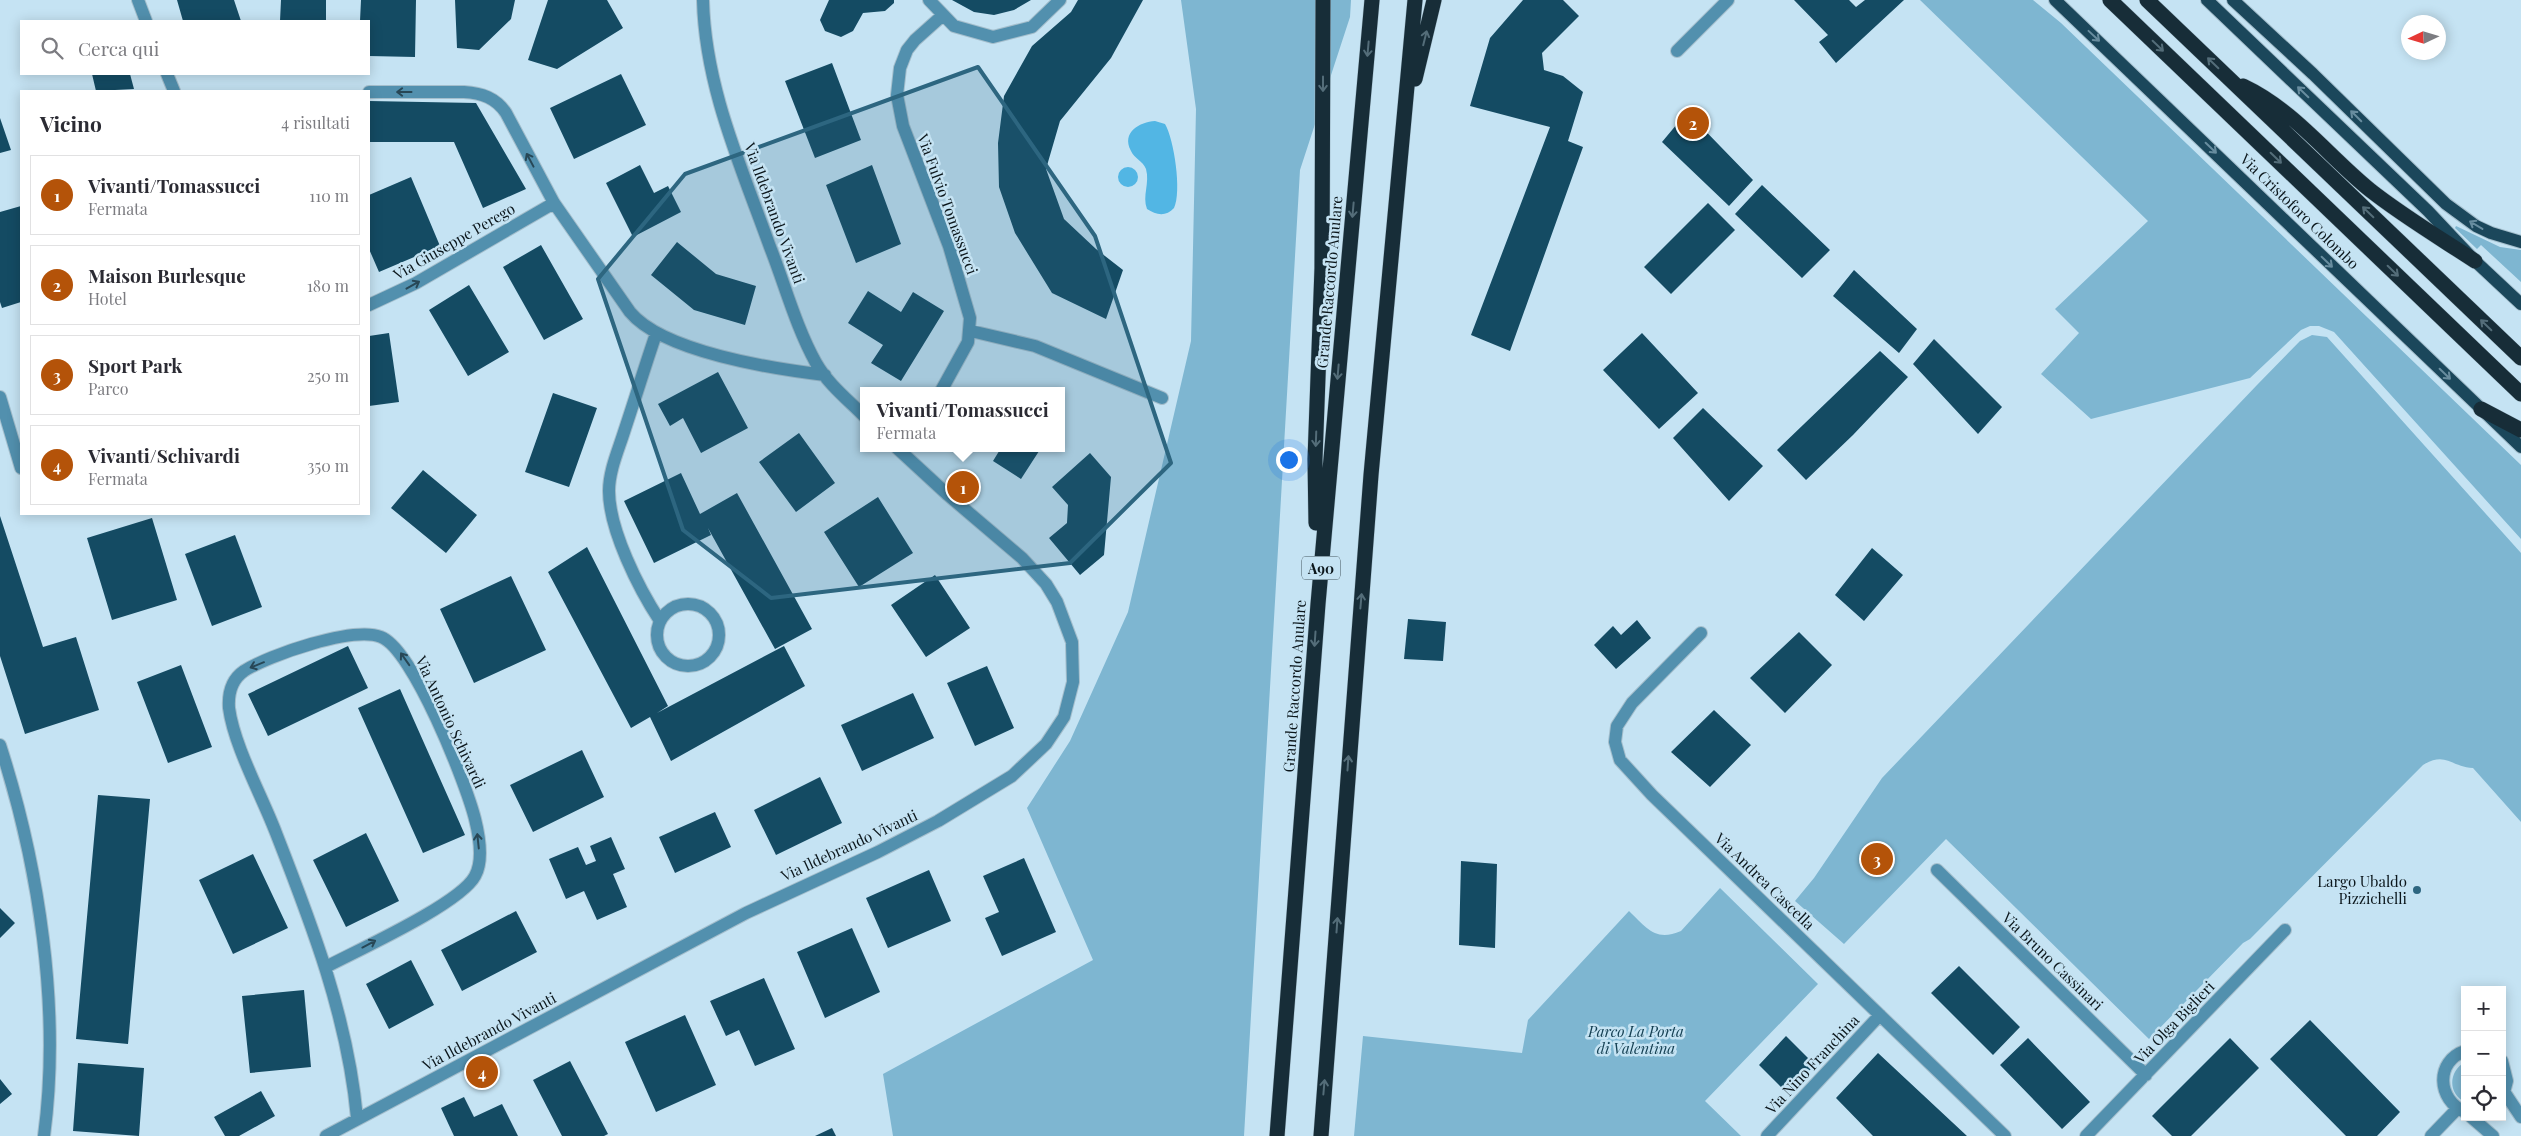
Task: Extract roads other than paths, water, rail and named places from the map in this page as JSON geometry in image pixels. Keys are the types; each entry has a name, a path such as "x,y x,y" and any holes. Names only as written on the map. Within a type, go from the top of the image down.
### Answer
{"highway":[{"path":"1318,604 1315,459 1322,268 1323,0"},
{"name":"Grande Raccordo Anulare","path":"1277,1136 1318,604 1372,0"},
{"path":"1321,1136 1370,495 1415,0"},
{"path":"1404,119 1434,0"},
{"name":"Via Cristoforo Colombo","path":"2110,0 2521,394"},
{"path":"2147,0 2521,358"},
{"path":"2232,81 2262,95 2280,108 2371,190 2475,261"},
{"path":"2481,409 2521,430"}],"main road":[{"path":"2206,0 2428,211 2475,261 2521,304"},
{"path":"2233,0 2313,74 2446,204 2476,226 2491,233 2521,242"},
{"name":"Via Cristoforo Colombo","path":"2055,1 2521,447"}],"street":[{"path":"138,0 146,20"},
{"name":"Via Ildebrando Vivanti","path":"703,0 708,62 722,114 798,322 808,346 825,375 860,412"},
{"path":"929,0 954,26 993,37 1032,28 1060,0"},
{"path":"1676,51 1728,0"},
{"name":"Via Fulvio Tomassucci","path":"943,15 926,29 911,46 902,62 897,88 899,111 907,138 954,263 968,307 971,331 966,347 943,387"},
{"path":"167,75 174,90"},
{"path":"370,92 464,92 477,93 494,100 506,113 554,203 630,312 643,325 656,334 712,352 780,369 825,375"},
{"name":"Via Giuseppe Perego","path":"370,305 416,283 554,203"},
{"path":"971,331 1034,346 1162,398"},
{"path":"656,334 613,467 609,490 610,508 615,529 642,590 660,621 657,640 660,650 674,663 693,666 710,657 715,649 718,628 714,618 706,610 686,604 675,607 666,613 660,621"},
{"path":"0,397 20,465"},
{"name":"Via Ildebrando Vivanti","path":"326,1136 746,913 878,852 938,821 1012,776 1046,744 1064,716 1073,682 1072,642 1057,602 1046,584 1022,558 904,452"},
{"name":"Via Andrea Cascella","path":"1701,633 1626,711 1616,726 1615,735 1618,755 1625,767 2005,1136"},
{"name":"Via Antonio Schivardi","path":"326,966 448,901 470,883 478,864 478,838 469,800 418,681 403,656 393,645 383,638 372,634 331,639 252,667 236,677 229,694 230,709 240,744 326,966 350,1060 357,1118"},
{"path":"0,745 24,831 34,878 42,938 49,1055 44,1136"},
{"name":"Via Bruno Cassinari","path":"1937,870 2146,1075"},
{"name":"Via Olga Biglieri","path":"2086,1136 2284,930"},
{"name":"Via Nino Franchina","path":"1767,1136 1880,1015"},
{"path":"2461,1053 2451,1058 2443,1076 2447,1098 2461,1110"},
{"path":"2506,1098 2521,1117"},
{"path":"2431,1136 2461,1114"},
{"path":"2474,1121 2492,1136"}],"place":[{"name":"Maison Burlesque","path":"1693,123"},
{"name":"Vivanti/Tomassucci","path":"963,487"},
{"name":"Sport Park","path":"1877,859"},
{"name":"Largo Ubaldo Pizzichelli","path":"2417,890"},
{"name":"Vivanti/Schivardi","path":"482,1072"}],"park label":[{"name":"Parco La Porta di Valentina","path":"1636,1040"}]}
